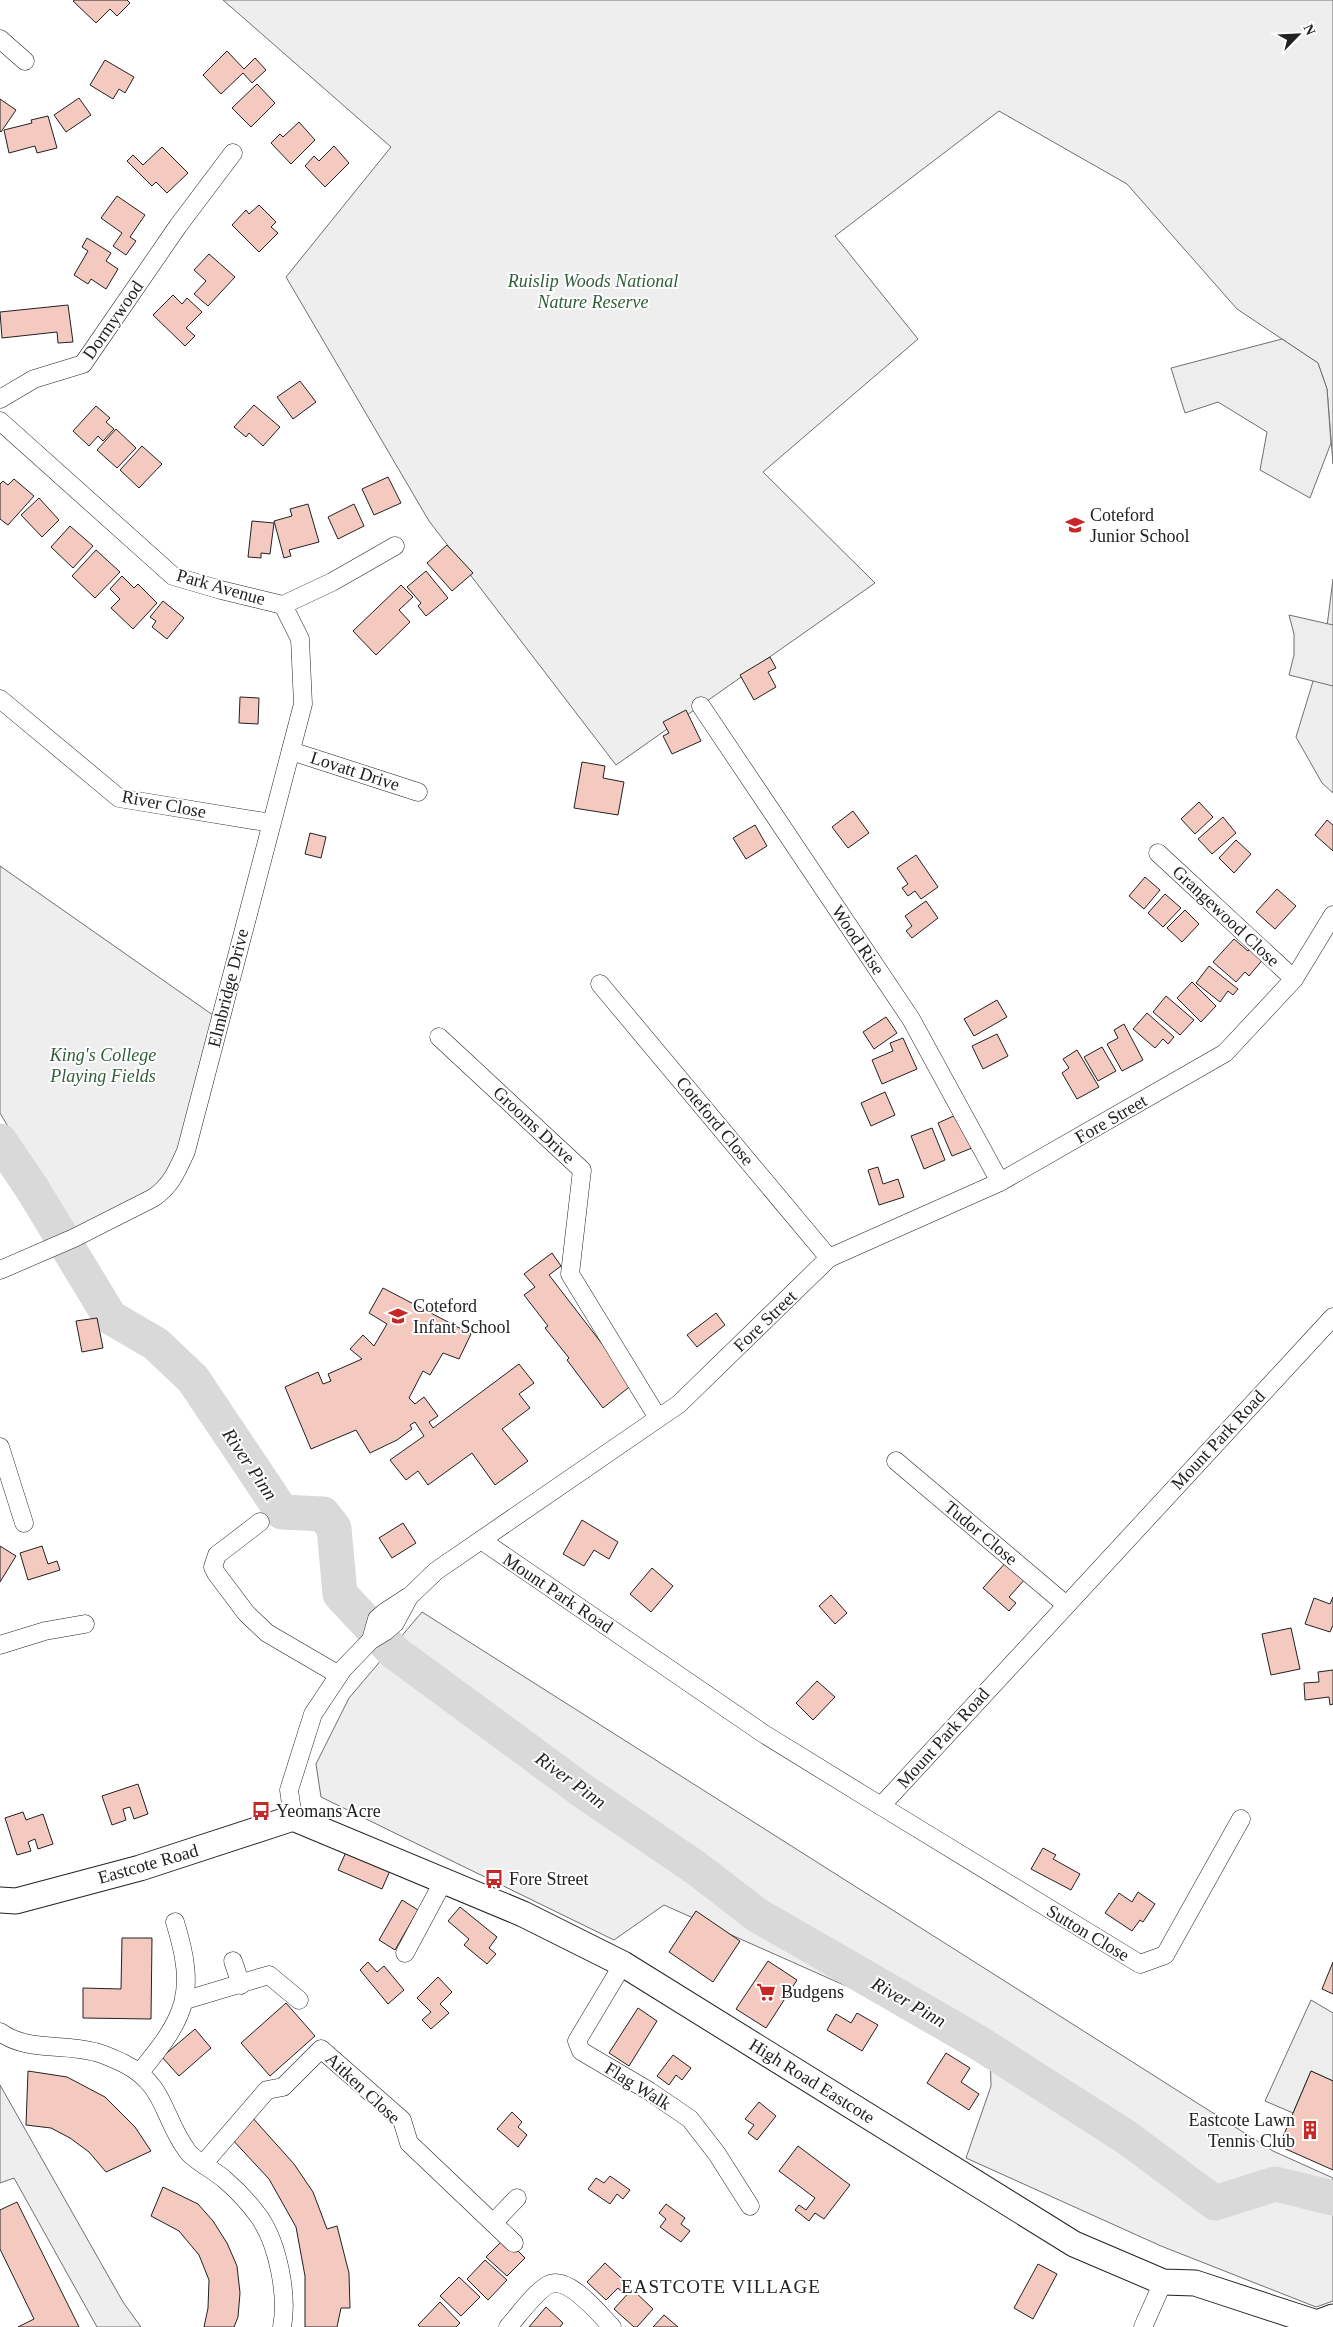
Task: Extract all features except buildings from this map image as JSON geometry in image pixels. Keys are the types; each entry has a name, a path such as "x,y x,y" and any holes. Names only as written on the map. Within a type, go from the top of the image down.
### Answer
{"main road":[{"name":"High Road Eastcote","path":"293,1818 523,1914 623,1964 1074,2244 1163,2282 1195,2283 1323,2322"},
{"name":"Eastcote Road","path":"0,1900 16,1900 140,1868 293,1818"}],"street":[{"path":"0,39 25,61"},
{"name":"Dormywood","path":"0,399 34,378 83,364 178,226 233,153"},
{"name":"Park Avenue","path":"0,421 173,576 283,605 332,582 395,546"},
{"name":"Elmbridge Drive","path":"0,1270 100,1225 163,1191 174,1178 182,1160 303,704 300,639 283,605"},
{"name":"River Close","path":"0,699 119,798 271,823"},
{"name":"Wood Rise","path":"702,706 911,1020 1000,1182"},
{"name":"Lovatt Drive","path":"291,750 418,792"},
{"name":"Grangewood Close","path":"1158,853 1294,979"},
{"name":"Fore Street","path":"293,1818 289,1790 313,1714 339,1676 376,1632 395,1623 409,1597 436,1571 679,1404 829,1258 1000,1182 1226,1053 1294,979 1333,915"},
{"name":"Coteford Close","path":"600,984 829,1258"},
{"name":"Grooms Drive","path":"439,1037 582,1170 570,1274 658,1418"},
{"name":"Mount Park Road","path":"480,1540 764,1734 881,1806 1065,1604 1333,1316"},
{"path":"0,1446 24,1523"},
{"name":"Tudor Close","path":"896,1461 1065,1604"},
{"path":"260,1522 217,1555 213,1567 216,1574 246,1613 267,1633 339,1676"},
{"path":"0,1645 45,1631 85,1624"},
{"name":"Sutton Close","path":"881,1806 1140,1964 1165,1955 1241,1819"},
{"path":"405,1953 444,1880"},
{"path":"140,2072 173,2030 186,2000 185,1958 175,1922"},
{"path":"233,1962 241,1985"},
{"name":"Flag Walk","path":"623,1964 577,2041 581,2051 649,2091 690,2119 717,2154 750,2206"},
{"path":"186,2000 269,1975 299,2000"},
{"path":"0,2032 9,2039 27,2043 95,2052 140,2072 166,2107 180,2141 190,2155 204,2163 224,2179 260,2218 272,2242 282,2278 284,2302 282,2327"},
{"name":"Aitken Close","path":"204,2163 267,2090 282,2087 321,2049 402,2120 409,2144 493,2223"},
{"path":"514,2243 493,2223 517,2198"},
{"path":"508,2327 546,2286 554,2282 570,2286 612,2327"},
{"path":"1144,2327 1163,2282"}],"green space":[{"name":"Ruislip Woods National Nature Reserve","path":"223,0 1333,0 1333,464 1327,389 1318,363 1237,309 1127,184 999,111 835,236 918,339 763,472 875,583 616,765 429,521 286,277 391,147"},
{"path":"1333,579 1333,793 1322,783 1296,737 1325,642"},
{"name":"King's College Playing Fields","path":"0,866 220,1020 174,1178 74,1238 0,1113"},
{"path":"422,1612 1273,2151 1333,2178 1333,2301 1316,2307 1161,2246 966,2158 991,2086 990,2050 664,1905 614,1940 321,1797 316,1764 349,1698"},
{"path":"0,2085 123,2302 141,2327 97,2327 14,2178 0,2183"}],"shaded area":[{"path":"1282,339 1318,363 1327,389 1331,443 1310,498 1260,470 1267,432 1218,402 1185,413 1171,368"},
{"path":"1289,615 1333,625 1333,686 1289,675 1294,655 1294,634"},
{"path":"1311,2000 1333,2013 1333,2081 1311,2071 1293,2113 1265,2101"}],"waterway":[{"name":"River Pinn","path":"0,1141 33,1190 110,1317 156,1344 193,1379 282,1512 323,1514 334,1528 340,1594 394,1652 583,1791 696,1868 757,1915 979,2043 1126,2137 1215,2203 1275,2184 1333,2198"}],"place":[{"name":"Coteford Junior School","path":"1075,525"},
{"name":"Coteford Infant School","path":"398,1316"},
{"name":"Yeomans Acre","path":"261,1811"},
{"name":"Fore Street","path":"494,1879"},
{"name":"Budgens","path":"766,1992"},
{"name":"Eastcote Lawn Tennis Club","path":"1310,2130"}],"district":[{"name":"EASTCOTE VILLAGE","path":"721,2286"}]}
